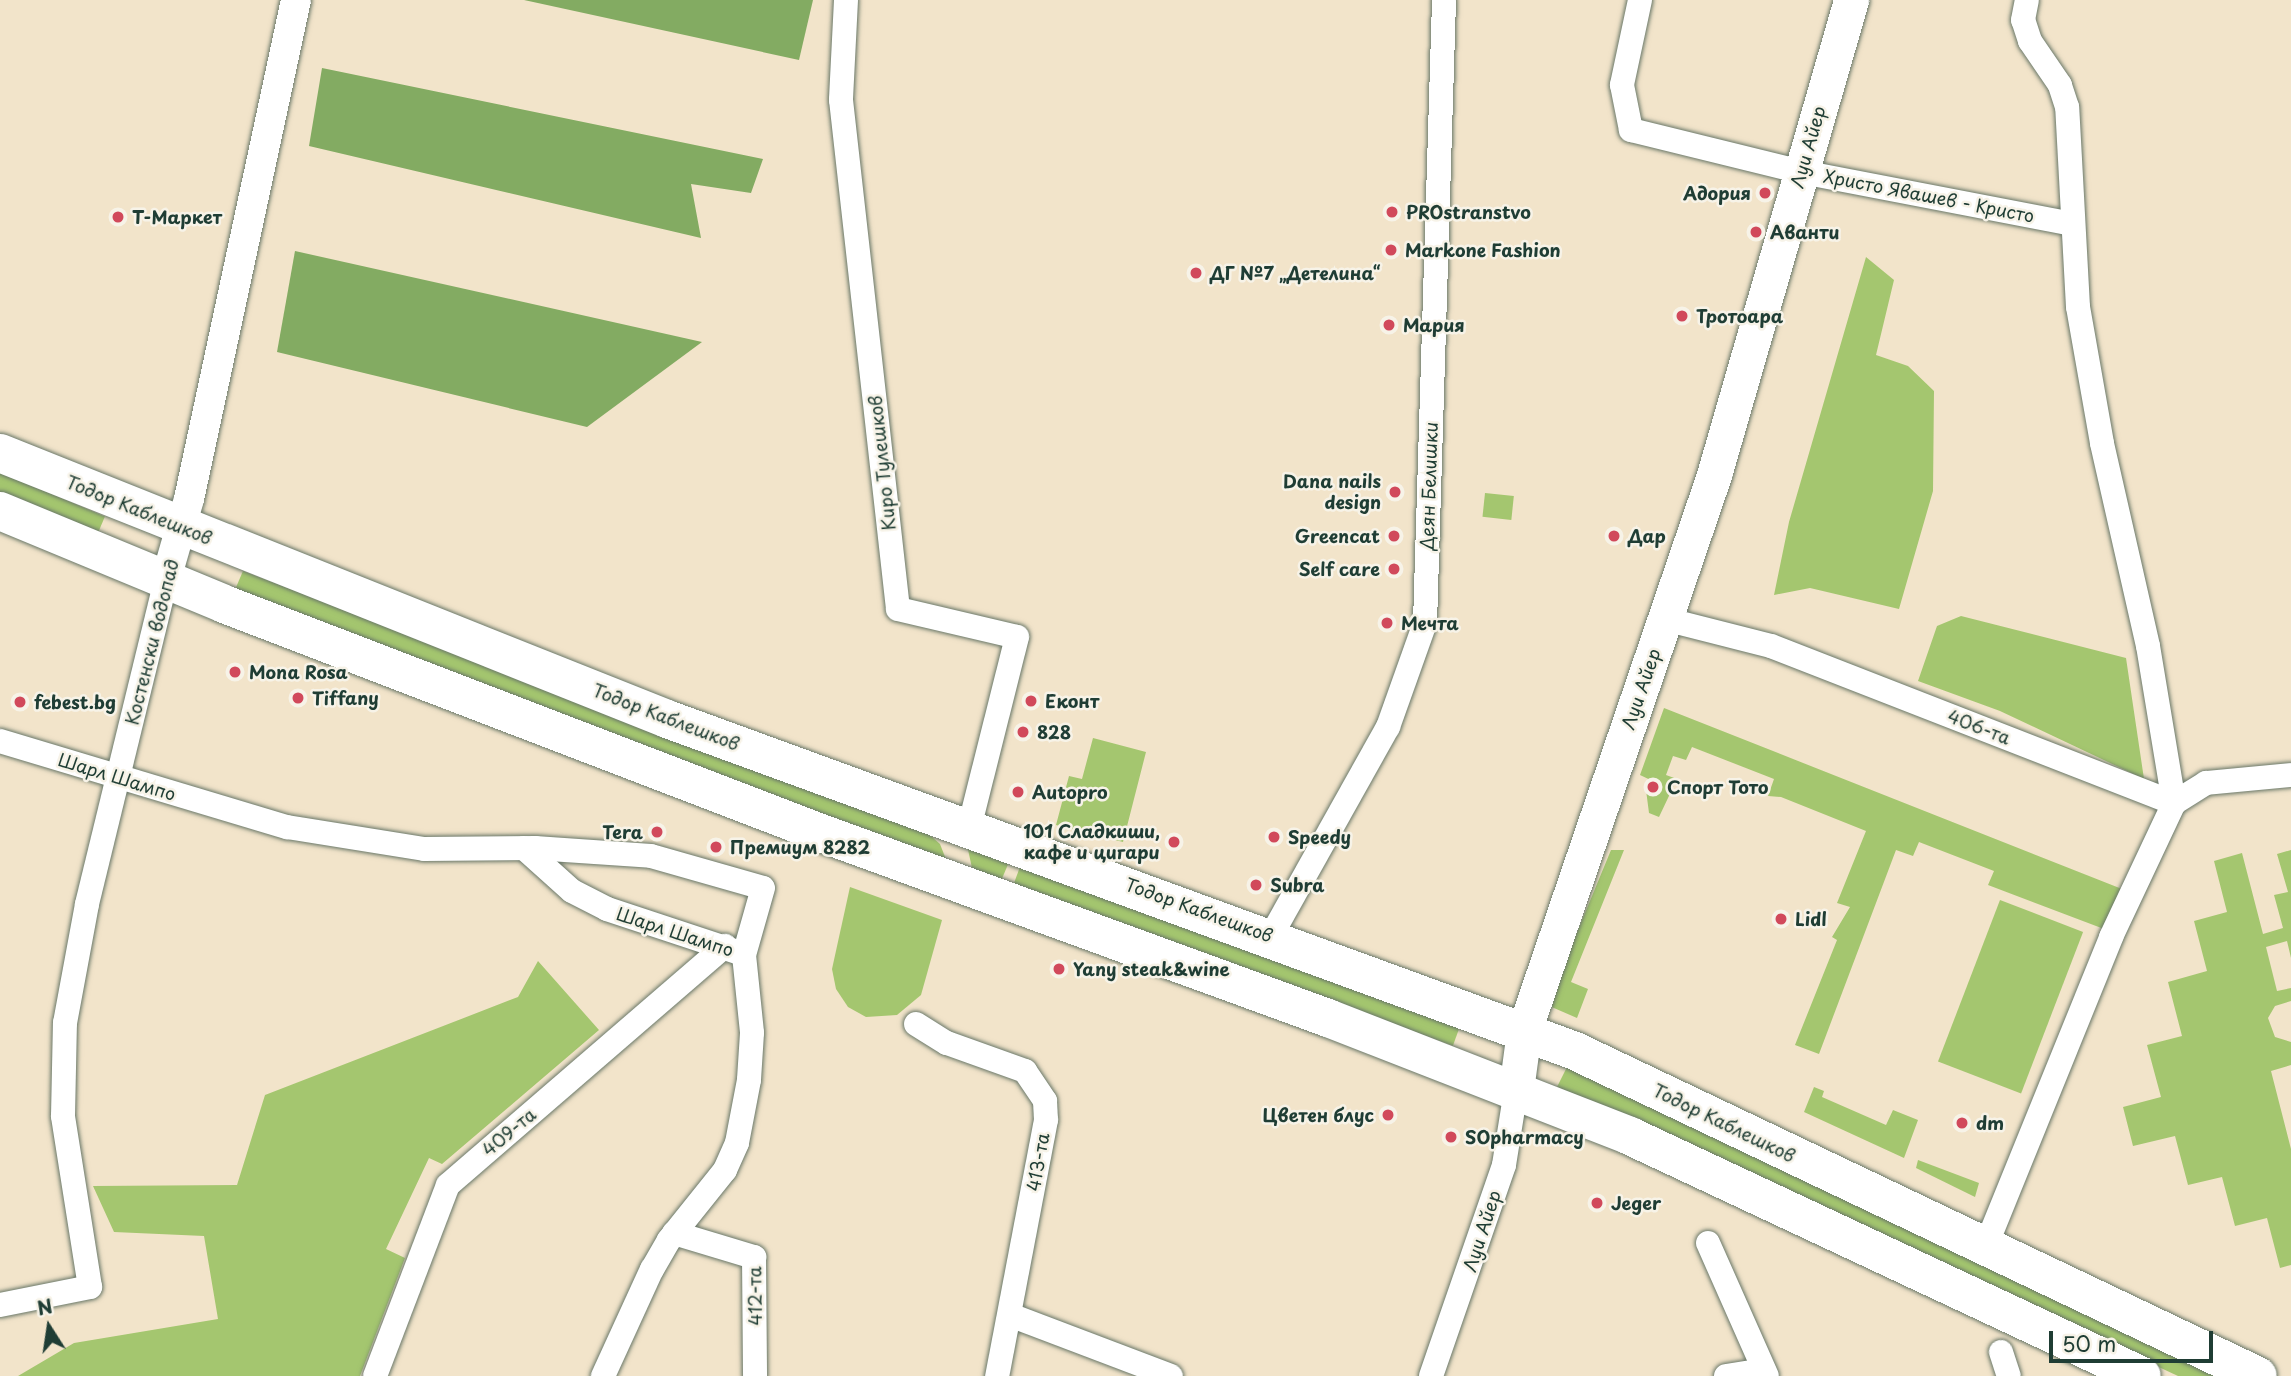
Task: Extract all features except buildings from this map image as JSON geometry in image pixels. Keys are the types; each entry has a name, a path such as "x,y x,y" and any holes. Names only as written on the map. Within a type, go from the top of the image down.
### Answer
{"main road":[{"name":"Луи Айер","path":"1517,1090 1524,1031 1716,468 1851,0"},
{"name":"Тодор Каблешков","path":"0,453 667,719 1271,936 1584,1055 2258,1376"},
{"path":"0,511 166,579 821,833 1517,1090 1707,1170 2130,1374"}],"street":[{"name":"Костенски водопад","path":"0,1305 90,1287 65,1129 65,1023 74,963 166,579 181,527 296,0"},
{"name":"Киро Тулешков","path":"846,0 841,100 898,609 1017,637 969,828"},
{"name":"Деян Белишки","path":"1271,936 1388,727 1425,623 1444,0"},
{"name":"Христо Явашев - Кристо","path":"1640,0 1622,85 1631,130 1801,172 2071,224"},
{"path":"2027,0 2023,20 2030,41 2060,85 2067,107 2071,224 2082,334 2148,646 2175,803"},
{"name":"406-та","path":"1665,619 1772,646 2175,803"},
{"name":"Шарл Шампо","path":"0,741 119,779 287,827 424,849 524,848 651,856 759,884 764,892 734,950 607,909 572,891 524,848"},
{"path":"1985,1248 2111,937 2175,803 2206,783 2291,775"},
{"path":"603,1376 624,1322 674,1233 724,1170 737,1143 749,1080 752,1033 734,950"},
{"name":"409-та","path":"375,1376 448,1185 734,950"},
{"name":"413-та","path":"916,1024 947,1043 1025,1071 1045,1101 1046,1120 997,1376"},
{"name":"Луи Айер","path":"1431,1376 1504,1165 1517,1090"},
{"name":"412-та","path":"674,1233 754,1257 754,1376"},
{"path":"1708,1243 1766,1373 1726,1376"},
{"path":"1010,1315 1161,1375"},
{"path":"2001,1352 2009,1376"}],"green space":[{"path":"524,0 813,0 799,60"},
{"path":"322,68 763,159 751,193 691,184 701,238 309,146"},
{"path":"295,251 702,342 587,427 277,352"},
{"path":"1866,257 1894,280 1876,355 1908,366 1934,391 1933,491 1899,609 1810,588 1774,595 1789,522"},
{"path":"0,472 105,517 96,537 0,496"},
{"path":"1485,493 1514,496 1511,520 1482,517"},
{"path":"243,571 923,829 940,844 947,862 234,592"},
{"path":"1961,616 2126,658 2144,779 2000,711 1918,681 1937,626"},
{"path":"1664,708 2122,889 2104,929 1988,885 1994,871 1919,842 1913,856 1896,850 1819,1054 1795,1045 1837,940 1832,937 1850,907 1837,903 1866,831 1781,797 1768,796 1774,779 1692,747 1686,760 1673,756 1666,775 1677,779 1659,817 1649,813 1646,790 1655,794 1659,784 1640,775"},
{"path":"1093,738 1146,752 1123,842 1056,825 1069,776 1082,779"},
{"path":"967,845 1009,862 1001,881 972,868"},
{"path":"1611,850 1624,850 1571,982 1588,989 1577,1018 1547,1005"},
{"path":"2291,850 2291,958 2287,941 2266,947 2277,991 2291,988 2291,1001 2275,1006 2268,1018 2275,1037 2291,1042 2291,1065 2271,1071 2291,1149 2291,1265 2280,1268 2267,1218 2235,1226 2222,1177 2188,1185 2175,1136 2133,1146 2123,1107 2161,1097 2147,1045 2182,1036 2168,982 2207,971 2194,921 2227,912 2214,861 2242,853 2263,934 2283,928 2274,895 2288,892 2277,854"},
{"path":"1021,864 1461,1024 1453,1046 1013,886"},
{"path":"850,887 942,920 921,995 897,1015 866,1017 848,1007 836,989 832,969"},
{"path":"2000,900 2083,932 2021,1093 1938,1062"},
{"path":"538,961 599,1030 442,1164 429,1158 386,1249 405,1258 360,1376 18,1376 74,1343 218,1319 204,1236 114,1232 93,1186 237,1185 265,1095 518,997"},
{"path":"1568,1065 2231,1376 2178,1376 1557,1087"},
{"path":"1814,1087 1824,1091 1822,1097 1886,1125 1893,1110 1918,1120 1904,1158 1804,1112"},
{"path":"1918,1160 1979,1183 1975,1197 1916,1168"}],"place":[{"name":"Адория","path":"1765,193"},
{"name":"PROstranstvo","path":"1392,212"},
{"name":"Т-Маркет","path":"118,217"},
{"name":"Аванти","path":"1756,232"},
{"name":"Markone Fashion","path":"1391,250"},
{"name":"ДГ №7 „Детелина“","path":"1196,273"},
{"name":"Тротоара","path":"1682,316"},
{"name":"Мария","path":"1389,325"},
{"name":"Dana nails design","path":"1395,492"},
{"name":"Greencat","path":"1394,536"},
{"name":"Дар","path":"1614,536"},
{"name":"Self care","path":"1394,569"},
{"name":"Мечта","path":"1387,623"},
{"name":"Mona Rosa","path":"235,672"},
{"name":"Tiffany","path":"298,698"},
{"name":"Еконт","path":"1031,701"},
{"name":"febest.bg","path":"20,702"},
{"name":"828","path":"1023,732"},
{"name":"Спорт Тото","path":"1653,787"},
{"name":"Autopro","path":"1018,792"},
{"name":"Tera","path":"657,832"},
{"name":"Speedy","path":"1274,837"},
{"name":"101 Сладкиши, кафе и цигари","path":"1174,842"},
{"name":"Премиум 8282","path":"716,847"},
{"name":"Subra","path":"1256,885"},
{"name":"Lidl","path":"1781,919"},
{"name":"Yany steak&wine","path":"1059,969"},
{"name":"Цветен блус","path":"1388,1115"},
{"name":"dm","path":"1962,1123"},
{"name":"SOpharmacy","path":"1451,1137"},
{"name":"Jeger","path":"1597,1203"}]}
